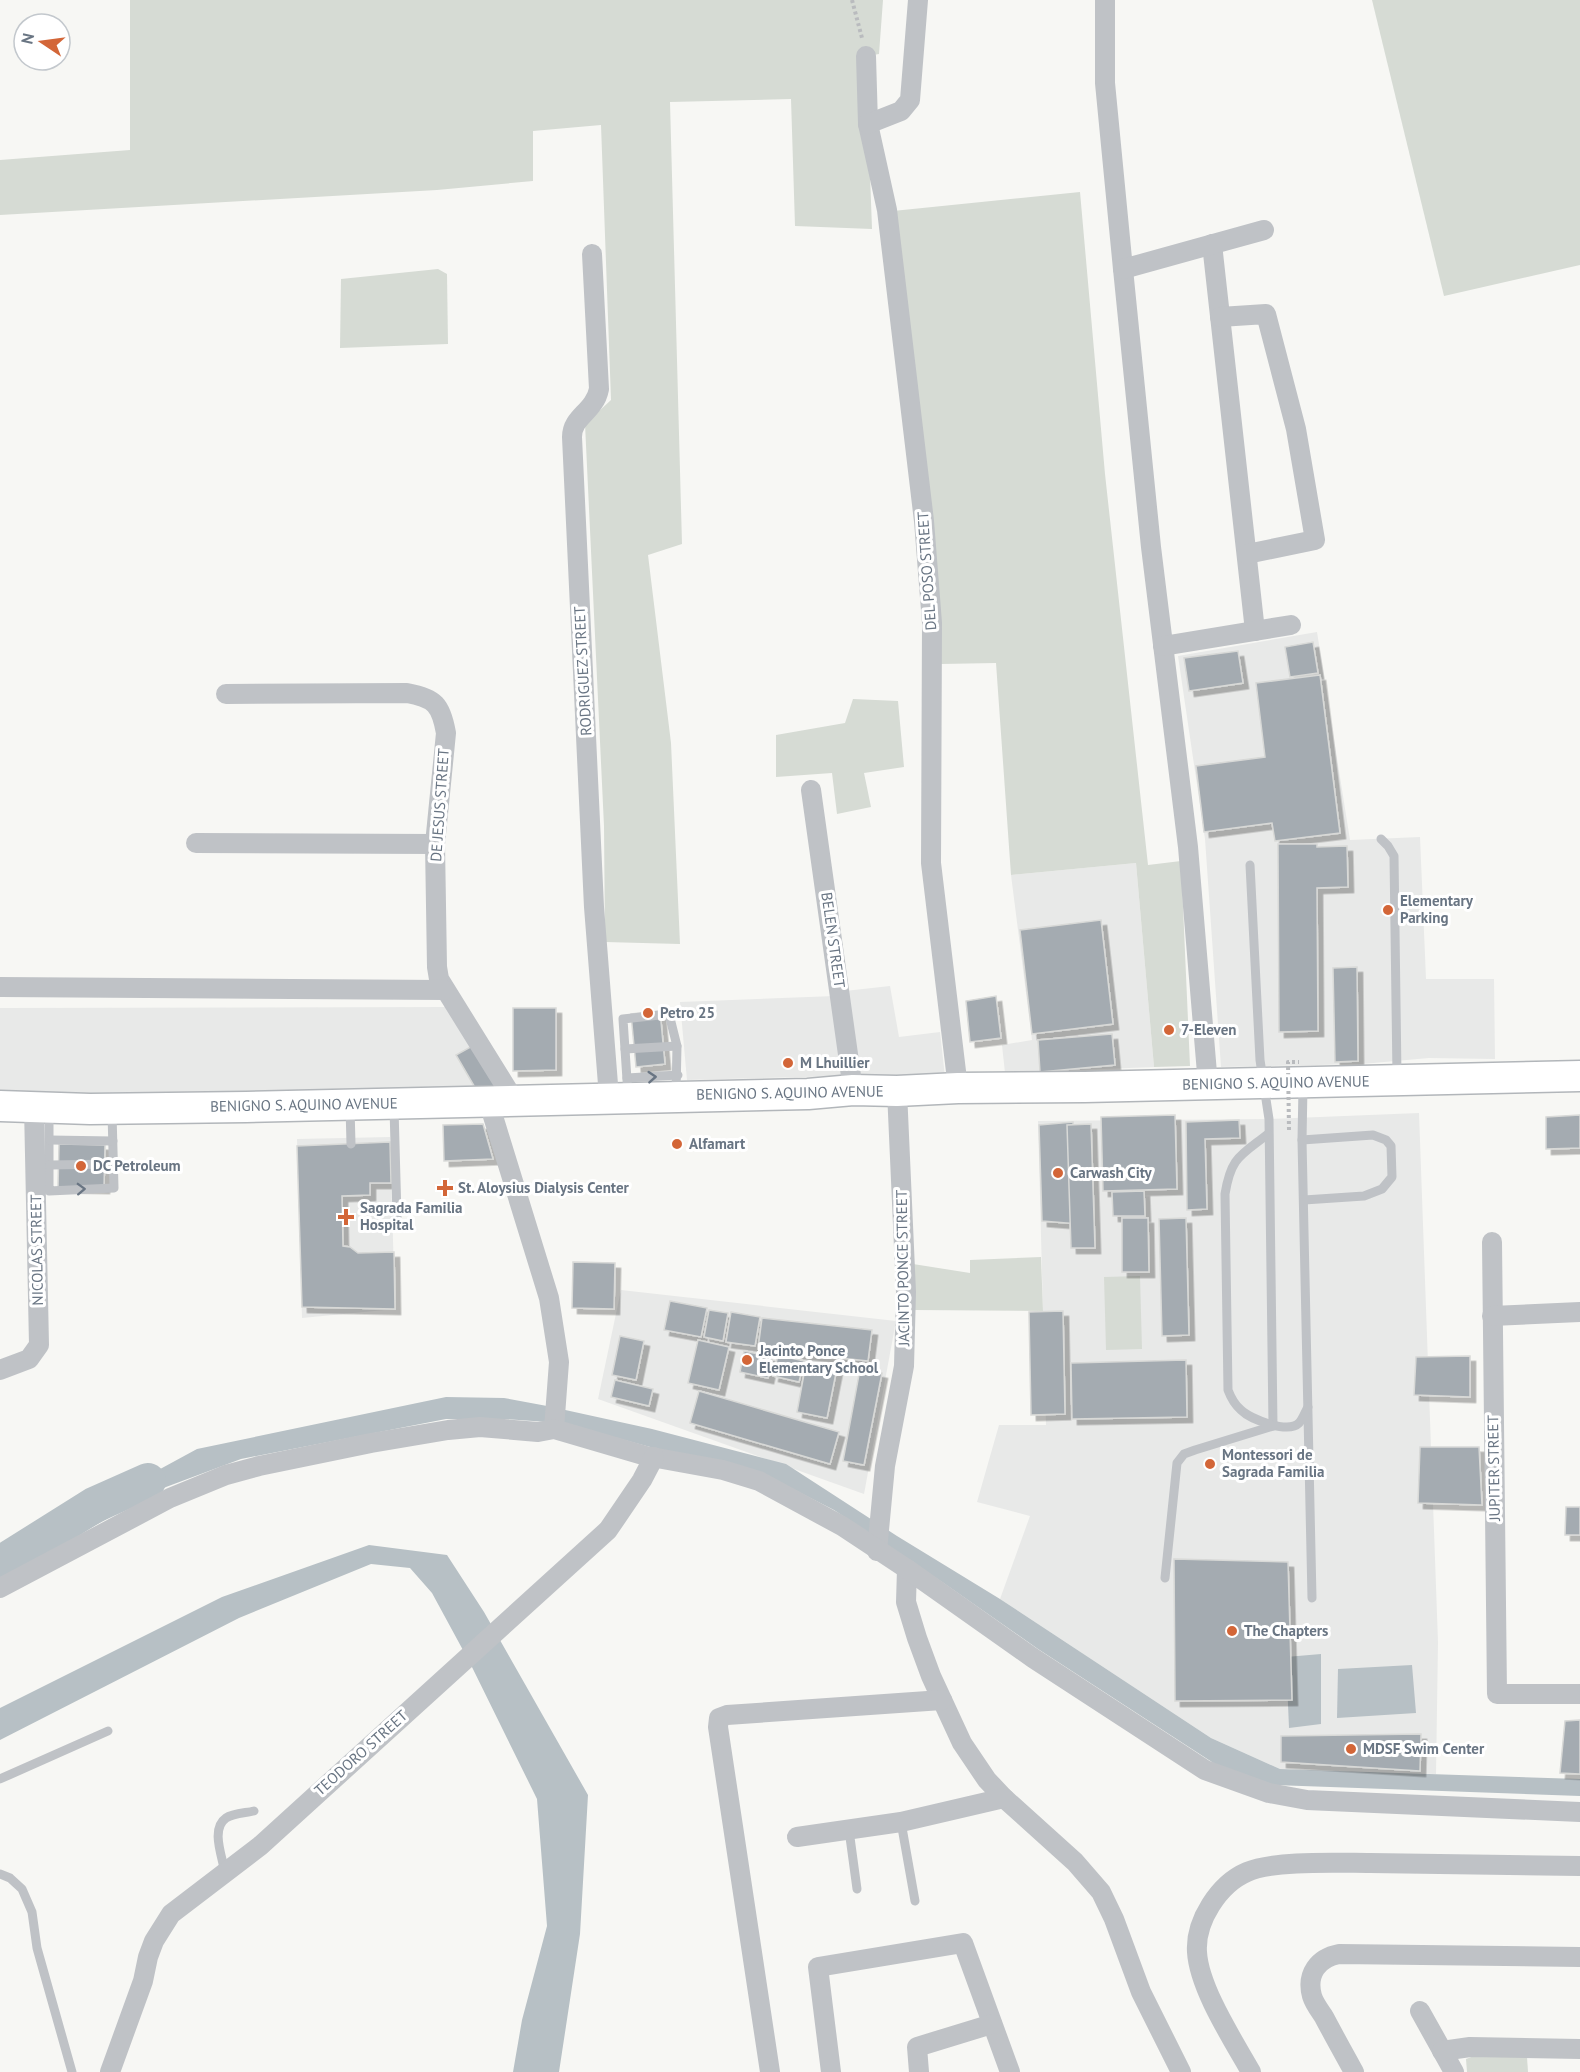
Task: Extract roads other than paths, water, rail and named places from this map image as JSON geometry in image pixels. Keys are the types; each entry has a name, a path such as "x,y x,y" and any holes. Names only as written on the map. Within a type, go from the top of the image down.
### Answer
{"main road":[{"name":"BENIGNO S. AQUINO AVENUE","path":"0,1106 112,1108 501,1100 677,1085 807,1094 853,1090 1208,1085 1264,1082 1301,1072 1397,1081 1580,1076"}],"street":[{"path":"868,124 902,111 910,100 918,0"},
{"path":"1106,0 1105,83 1163,646 1188,847 1208,1085"},
{"name":"DEL POSO STREET","path":"866,56 868,124 887,210 924,520 932,623 931,863 958,1088"},
{"path":"1123,269 1264,230"},
{"path":"1212,244 1255,631"},
{"name":"RODRIGUEZ STREET","path":"592,254 599,389 595,401 572,428 572,436 594,907 621,1091"},
{"path":"1220,317 1266,314 1296,429 1315,540 1247,554"},
{"path":"1163,646 1291,625"},
{"name":"DE JESUS STREET","path":"226,694 407,693 425,696 438,705 446,733 435,844 437,967 444,990 501,1100 549,1298 559,1362 554,1430"},
{"name":"BELEN STREET","path":"811,790 853,1090"},
{"path":"196,843 435,844"},
{"path":"0,987 444,990"},
{"name":"JACINTO PONCE STREET","path":"877,1551 885,1466 904,1366 906,1292 897,1091"},
{"name":"NICOLAS STREET","path":"0,1370 29,1359 39,1345 42,1108"},
{"name":"JUPITER STREET","path":"1492,1242 1497,1694 1580,1694"},
{"path":"1492,1316 1580,1312"},
{"path":"0,1588 170,1498 226,1475 359,1445 448,1430 480,1427 538,1432 554,1430 654,1457 723,1470 759,1481 842,1526 1033,1658 1205,1770 1269,1792 1306,1800 1580,1812"},
{"name":"TEODORO STREET","path":"110,2072 143,1980 154,1941 171,1914 260,1846 608,1530 642,1480 654,1457"},
{"path":"907,1569 906,1602 916,1638 962,1743 987,1780 1075,1862 1101,1892 1114,1918 1141,1992 1181,2072"},
{"path":"770,2072 718,1727 719,1718 727,1715 942,1700"},
{"path":"796,1837 902,1822 1004,1798"},
{"path":"1251,2072 1206,1990 1197,1952 1202,1918 1230,1882 1262,1866 1325,1863 1580,1866"},
{"path":"831,2072 818,1967 963,1943 1010,2072"},
{"path":"1354,2072 1312,1996 1311,1982 1314,1971 1318,1963 1326,1957 1350,1954 1580,1957"},
{"path":"1420,2011 1454,2072"},
{"path":"920,2072 917,2047 992,2024"},
{"path":"1442,2051 1470,2047 1580,2049"}],"lane":[{"path":"1382,839 1394,856 1397,1081"},
{"path":"1250,865 1260,1060 1269,1119 1273,1426"},
{"path":"621,1091 625,1049 623,1019 669,1014 676,1046 677,1085"},
{"path":"625,1049 676,1046"},
{"path":"1301,1072 1312,1598"},
{"path":"393,1103 397,1216"},
{"path":"350,1104 351,1144"},
{"path":"42,1108 50,1140 50,1191 114,1188 112,1108"},
{"path":"1268,1134 1238,1158 1228,1173 1225,1194 1228,1390 1242,1412 1273,1426 1291,1428 1299,1423 1309,1404"},
{"path":"1302,1140 1373,1135 1386,1140 1391,1146 1392,1178 1382,1189 1364,1196 1304,1200"},
{"path":"50,1140 113,1141"},
{"path":"50,1165 114,1164"},
{"path":"1165,1578 1177,1463 1184,1454 1273,1426"},
{"path":"0,1779 108,1731"},
{"path":"225,1873 218,1840 220,1825 228,1816 254,1811"},
{"path":"902,1822 915,1901"},
{"path":"849,1830 857,1889"},
{"path":"0,1874 10,1878 22,1889 32,1912 37,1948 72,2072"}],"waterway":[{"path":"0,1564 94,1505 148,1481"}],"place":[{"name":"Elementary Parking","path":"1388,910"},
{"name":"Petro 25","path":"648,1013"},
{"name":"7-Eleven","path":"1169,1030"},
{"name":"M Lhuillier","path":"788,1063"},
{"name":"Alfamart","path":"677,1144"},
{"name":"DC Petroleum","path":"81,1166"},
{"name":"Carwash City","path":"1058,1173"},
{"name":"St. Aloysius Dialysis Center","path":"445,1188"},
{"name":"Sagrada Familia Hospital","path":"346,1217"},
{"name":"Jacinto Ponce Elementary School","path":"747,1360"},
{"name":"Montessori de Sagrada Familia","path":"1210,1464"},
{"name":"The Chapters","path":"1232,1631"},
{"name":"MDSF Swim Center","path":"1351,1749"}]}
